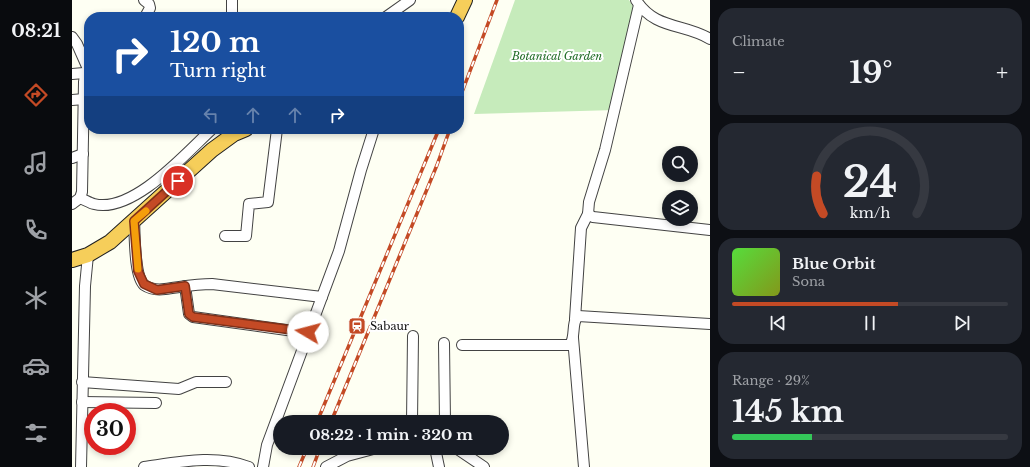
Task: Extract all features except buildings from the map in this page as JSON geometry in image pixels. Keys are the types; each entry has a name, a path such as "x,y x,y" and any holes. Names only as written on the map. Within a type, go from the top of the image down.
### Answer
{"highway":[{"path":"459,12 465,0"},
{"path":"72,260 88,255 110,242 212,150 234,134"}],"street":[{"path":"144,0 149,4 150,8 148,12"},
{"path":"232,0 232,12"},
{"path":"393,12 410,0"},
{"path":"637,2 654,19 665,24 698,33 710,39"},
{"path":"584,467 573,338 581,228 588,214 589,202 605,150 637,2"},
{"path":"72,37 77,44 84,62"},
{"path":"72,74 84,73"},
{"path":"72,100 84,99 83,154 76,201 102,205 113,204 131,198 149,187 207,134"},
{"path":"225,236 246,236 249,204 268,202 276,134"},
{"path":"262,467 267,445 339,251 360,170 372,134"},
{"path":"72,158 83,154"},
{"path":"588,214 593,217 710,230"},
{"path":"134,221 138,271 144,284 157,290 212,284 322,297"},
{"path":"80,467 85,286 88,255"},
{"path":"185,286 187,310 193,317 308,332"},
{"path":"575,319 578,316 584,315 710,324"},
{"path":"412,415 413,336"},
{"path":"462,345 565,346 570,345 573,338"},
{"path":"444,343 445,415"},
{"path":"82,382 179,389 196,382 226,382"},
{"path":"82,402 156,403"},
{"path":"326,467 351,455"},
{"path":"436,455 439,467"},
{"path":"466,455 484,467"},
{"path":"144,467 190,460 236,462 249,467"}],"green space":[{"name":"Botanical Garden","path":"515,0 629,0 637,13 616,110 474,114"}],"railway":[{"path":"464,87 497,0"},
{"path":"320,415 437,134"},
{"path":"334,415 437,165 448,134"},
{"path":"299,467 304,455"},
{"path":"313,467 317,455"}],"slow traffic":[{"path":"138,269 134,221 146,211"}],"place":[{"name":"Sabaur","path":"357,326"}],"route":[{"path":"178,181 134,221 138,271 140,279 144,284 157,290 185,286 187,310 193,317 308,332"}]}
